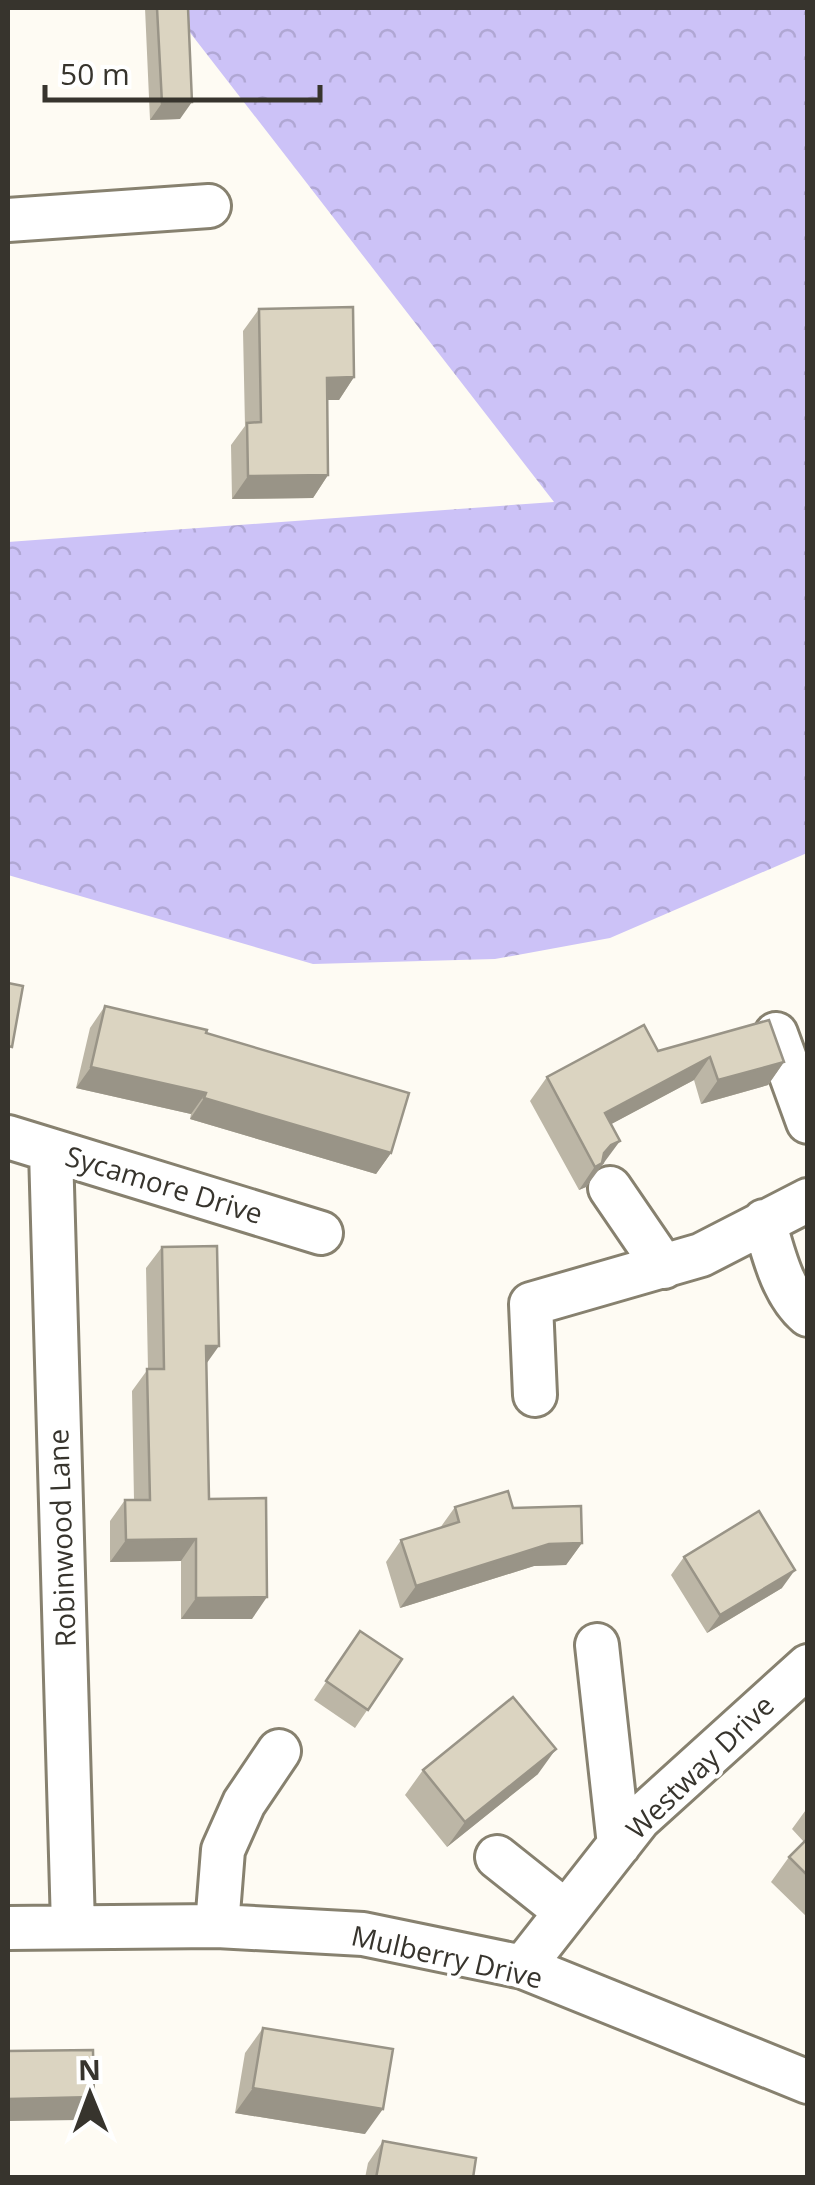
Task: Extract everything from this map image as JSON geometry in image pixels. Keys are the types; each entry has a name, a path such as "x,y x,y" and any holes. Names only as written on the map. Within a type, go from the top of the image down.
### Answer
{"street":[{"path":"8,220 209,206"},
{"path":"776,1034 808,1122"},
{"name":"Sycamore Drive","path":"8,1137 321,1233"},
{"name":"Robinwood Lane","path":"51,1150 73,1926"},
{"path":"610,1188 664,1267"},
{"path":"535,1395 532,1304 702,1255 808,1200"},
{"path":"764,1221 797,1306 808,1315"},
{"path":"597,1645 618,1845"},
{"name":"Westway Drive","path":"524,1968 639,1819 808,1666"},
{"path":"217,1926 223,1850 244,1803 280,1751"},
{"path":"497,1857 566,1912"},
{"name":"Mulberry Drive","path":"8,1928 217,1926 364,1934 524,1968 808,2082"}],"green space":[{"path":"171,8 807,8 807,853 610,938 495,959 313,964 8,875 8,542 554,502"}],"building":[{"path":"157,8 188,8 192,102 162,103"},
{"path":"353,307 354,377 327,378 328,475 248,476 247,423 261,422 259,309"},
{"path":"8,983 23,986 12,1047 8,1046"},
{"path":"105,1006 207,1030 206,1033 409,1093 391,1153 204,1098 206,1093 91,1067"},
{"path":"769,1020 784,1062 718,1080 710,1057 605,1113 620,1141 611,1145 602,1163 595,1167 547,1077 644,1025 658,1051"},
{"path":"217,1246 219,1346 206,1346 209,1499 266,1498 267,1597 196,1598 196,1539 126,1540 125,1500 150,1500 147,1369 164,1369 162,1247"},
{"path":"508,1491 513,1508 581,1506 582,1543 549,1544 416,1586 401,1540 459,1522 455,1507"},
{"path":"759,1511 795,1570 720,1615 684,1557"},
{"path":"360,1631 402,1659 368,1710 326,1681"},
{"path":"513,1697 556,1749 465,1822 423,1770"},
{"path":"808,1838 808,1876 789,1857"},
{"path":"263,2028 393,2049 383,2109 253,2088"},
{"path":"93,2050 94,2097 8,2099 8,2051"},
{"path":"383,2141 476,2158 473,2178 376,2178"}]}
